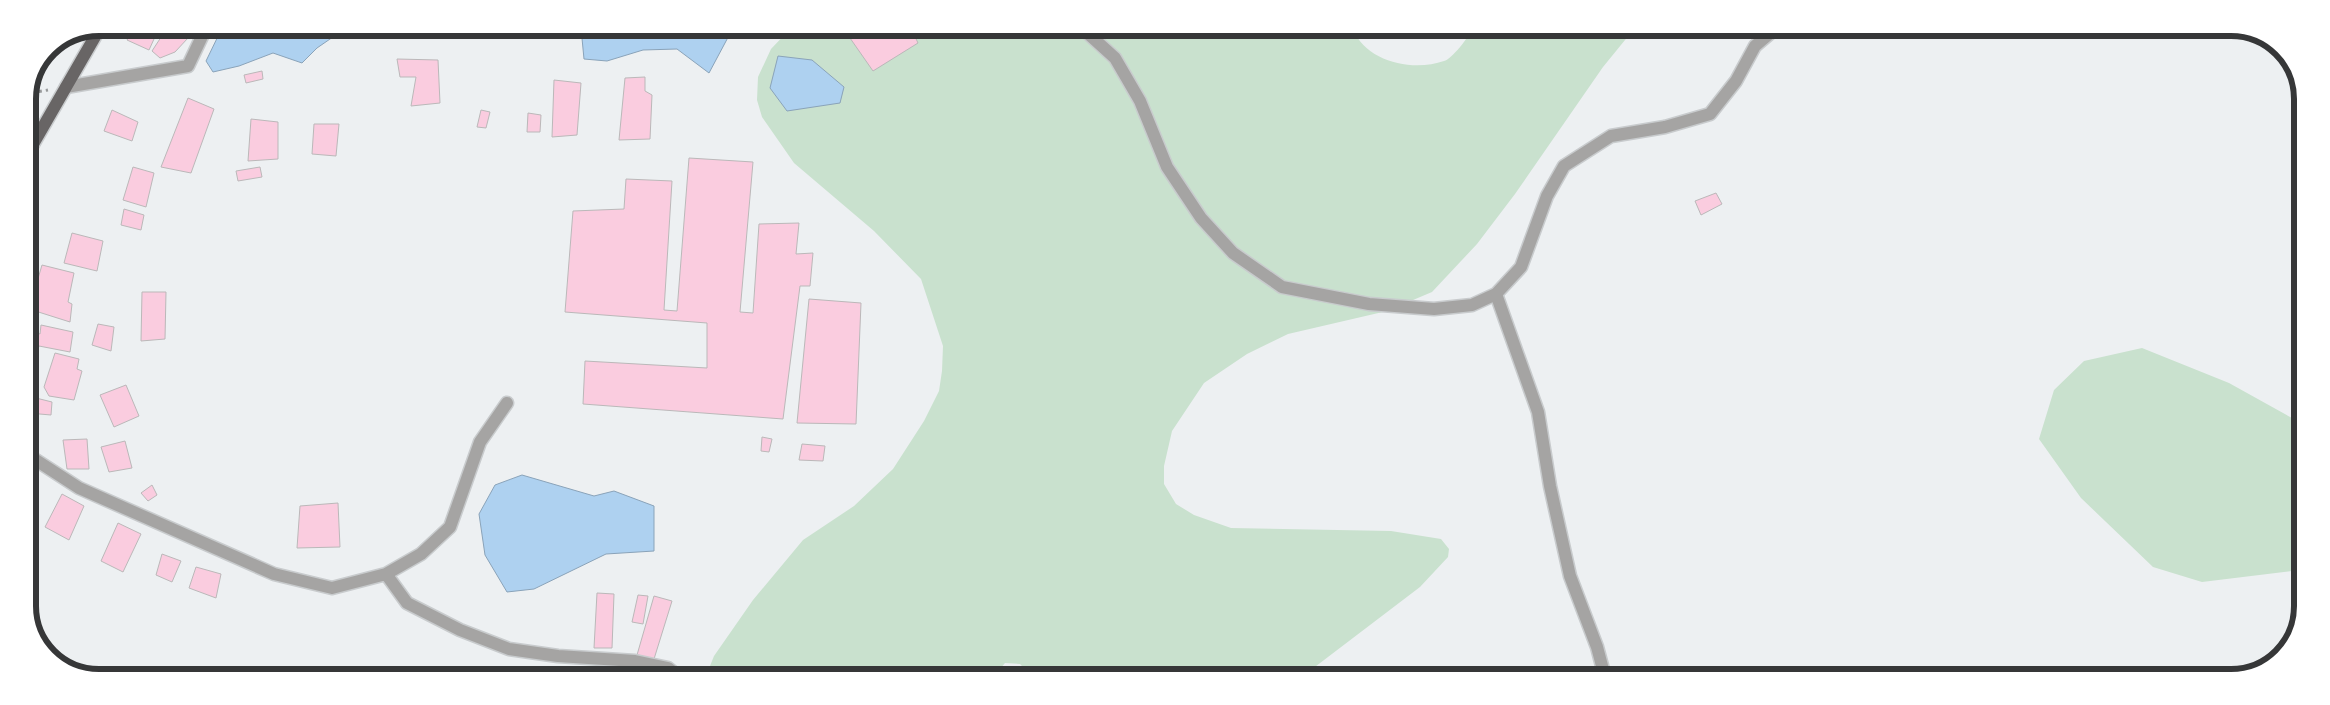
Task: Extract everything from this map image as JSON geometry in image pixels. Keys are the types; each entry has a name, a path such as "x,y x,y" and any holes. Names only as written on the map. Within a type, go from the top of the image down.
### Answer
{"main road":[{"path":"36,139 95,36"}],"street":[{"path":"66,87 188,66 202,36"},
{"path":"1091,36 1115,58 1140,101 1167,167 1201,218 1233,253 1282,287 1369,304 1434,309 1472,305 1496,294 1521,267 1547,196 1564,166 1612,136 1665,127 1710,114 1736,81 1755,46 1768,36"},
{"path":"1496,294 1538,412 1550,486 1570,576 1597,647 1603,669"},
{"path":"36,460 79,488 274,574 332,588 386,574 421,554 450,527 480,442 507,403"},
{"path":"386,574 407,603 460,630 509,649 558,656 635,661 669,669"}],"green space":[{"path":"783,36 1357,36 1368,49 1379,57 1392,62 1419,65 1444,61 1460,47 1468,36 1628,36 1603,67 1515,194 1477,244 1432,292 1387,311 1288,334 1247,354 1204,383 1172,431 1164,466 1164,484 1176,504 1194,515 1231,528 1391,531 1441,539 1449,549 1448,557 1420,587 1312,669 1025,669 1020,664 1005,663 1000,669 709,669 714,656 753,600 803,540 854,506 893,469 924,421 939,391 942,371 943,346 921,279 874,231 794,163 762,117 757,100 758,77 771,49"},
{"path":"2142,348 2229,383 2294,419 2294,571 2202,582 2153,567 2081,498 2039,439 2054,390 2084,361"}],"water":[{"path":"218,36 334,36 317,48 302,63 273,53 239,66 213,72 206,61"},
{"path":"582,36 729,36 709,73 677,49 643,50 607,61 584,59"},
{"path":"778,56 812,60 844,87 840,103 787,111 770,88"},
{"path":"522,475 594,496 614,491 654,506 654,551 606,554 534,589 507,592 485,555 479,514 495,485"}],"building":[{"path":"129,36 155,36 149,50 127,40"},
{"path":"162,36 185,36 188,38 175,52 160,58 152,51"},
{"path":"849,36 915,36 918,43 873,71"},
{"path":"397,59 438,60 440,103 411,106 416,77 400,77"},
{"path":"262,71 263,79 246,83 244,75"},
{"path":"645,77 645,91 652,95 650,139 619,140 625,78"},
{"path":"554,80 581,83 577,135 552,137"},
{"path":"188,98 214,109 191,173 161,167"},
{"path":"112,110 138,122 132,141 104,131"},
{"path":"481,110 490,112 486,128 477,127"},
{"path":"528,113 541,115 540,132 527,132"},
{"path":"251,119 278,122 278,159 248,161"},
{"path":"314,124 339,124 336,156 312,154"},
{"path":"689,158 753,162 740,312 753,313 759,224 799,223 796,254 813,253 810,286 800,286 783,419 583,404 585,361 707,368 707,323 565,312 573,211 624,209 626,179 672,181 664,310 677,311"},
{"path":"133,167 154,173 146,207 123,200"},
{"path":"260,167 262,177 238,181 236,171"},
{"path":"1716,193 1722,204 1701,215 1695,201"},
{"path":"124,209 144,215 141,230 121,225"},
{"path":"72,233 103,241 97,271 64,263"},
{"path":"42,265 74,273 68,302 72,304 70,322 36,311 36,285"},
{"path":"142,292 166,292 165,339 141,341"},
{"path":"809,299 861,303 856,424 797,423"},
{"path":"98,324 114,327 111,351 92,345"},
{"path":"41,325 73,332 70,352 39,346 36,356 36,333 40,334"},
{"path":"55,353 79,359 77,369 82,371 74,400 49,396 44,387"},
{"path":"126,385 139,416 114,427 100,395"},
{"path":"36,398 52,402 51,415 36,414"},
{"path":"762,437 772,439 769,452 761,451"},
{"path":"87,439 89,469 67,469 63,440"},
{"path":"125,441 132,468 109,472 101,447"},
{"path":"802,444 825,446 823,461 799,460"},
{"path":"152,485 157,495 148,501 141,493"},
{"path":"62,494 84,506 69,540 45,527"},
{"path":"338,503 340,547 297,548 300,506"},
{"path":"118,523 141,534 123,572 101,561"},
{"path":"162,554 181,561 172,582 156,575"},
{"path":"196,567 221,574 216,598 189,588"},
{"path":"597,593 614,594 612,648 594,648"},
{"path":"638,595 648,596 643,624 632,622"},
{"path":"654,596 672,601 654,659 637,655"}]}
